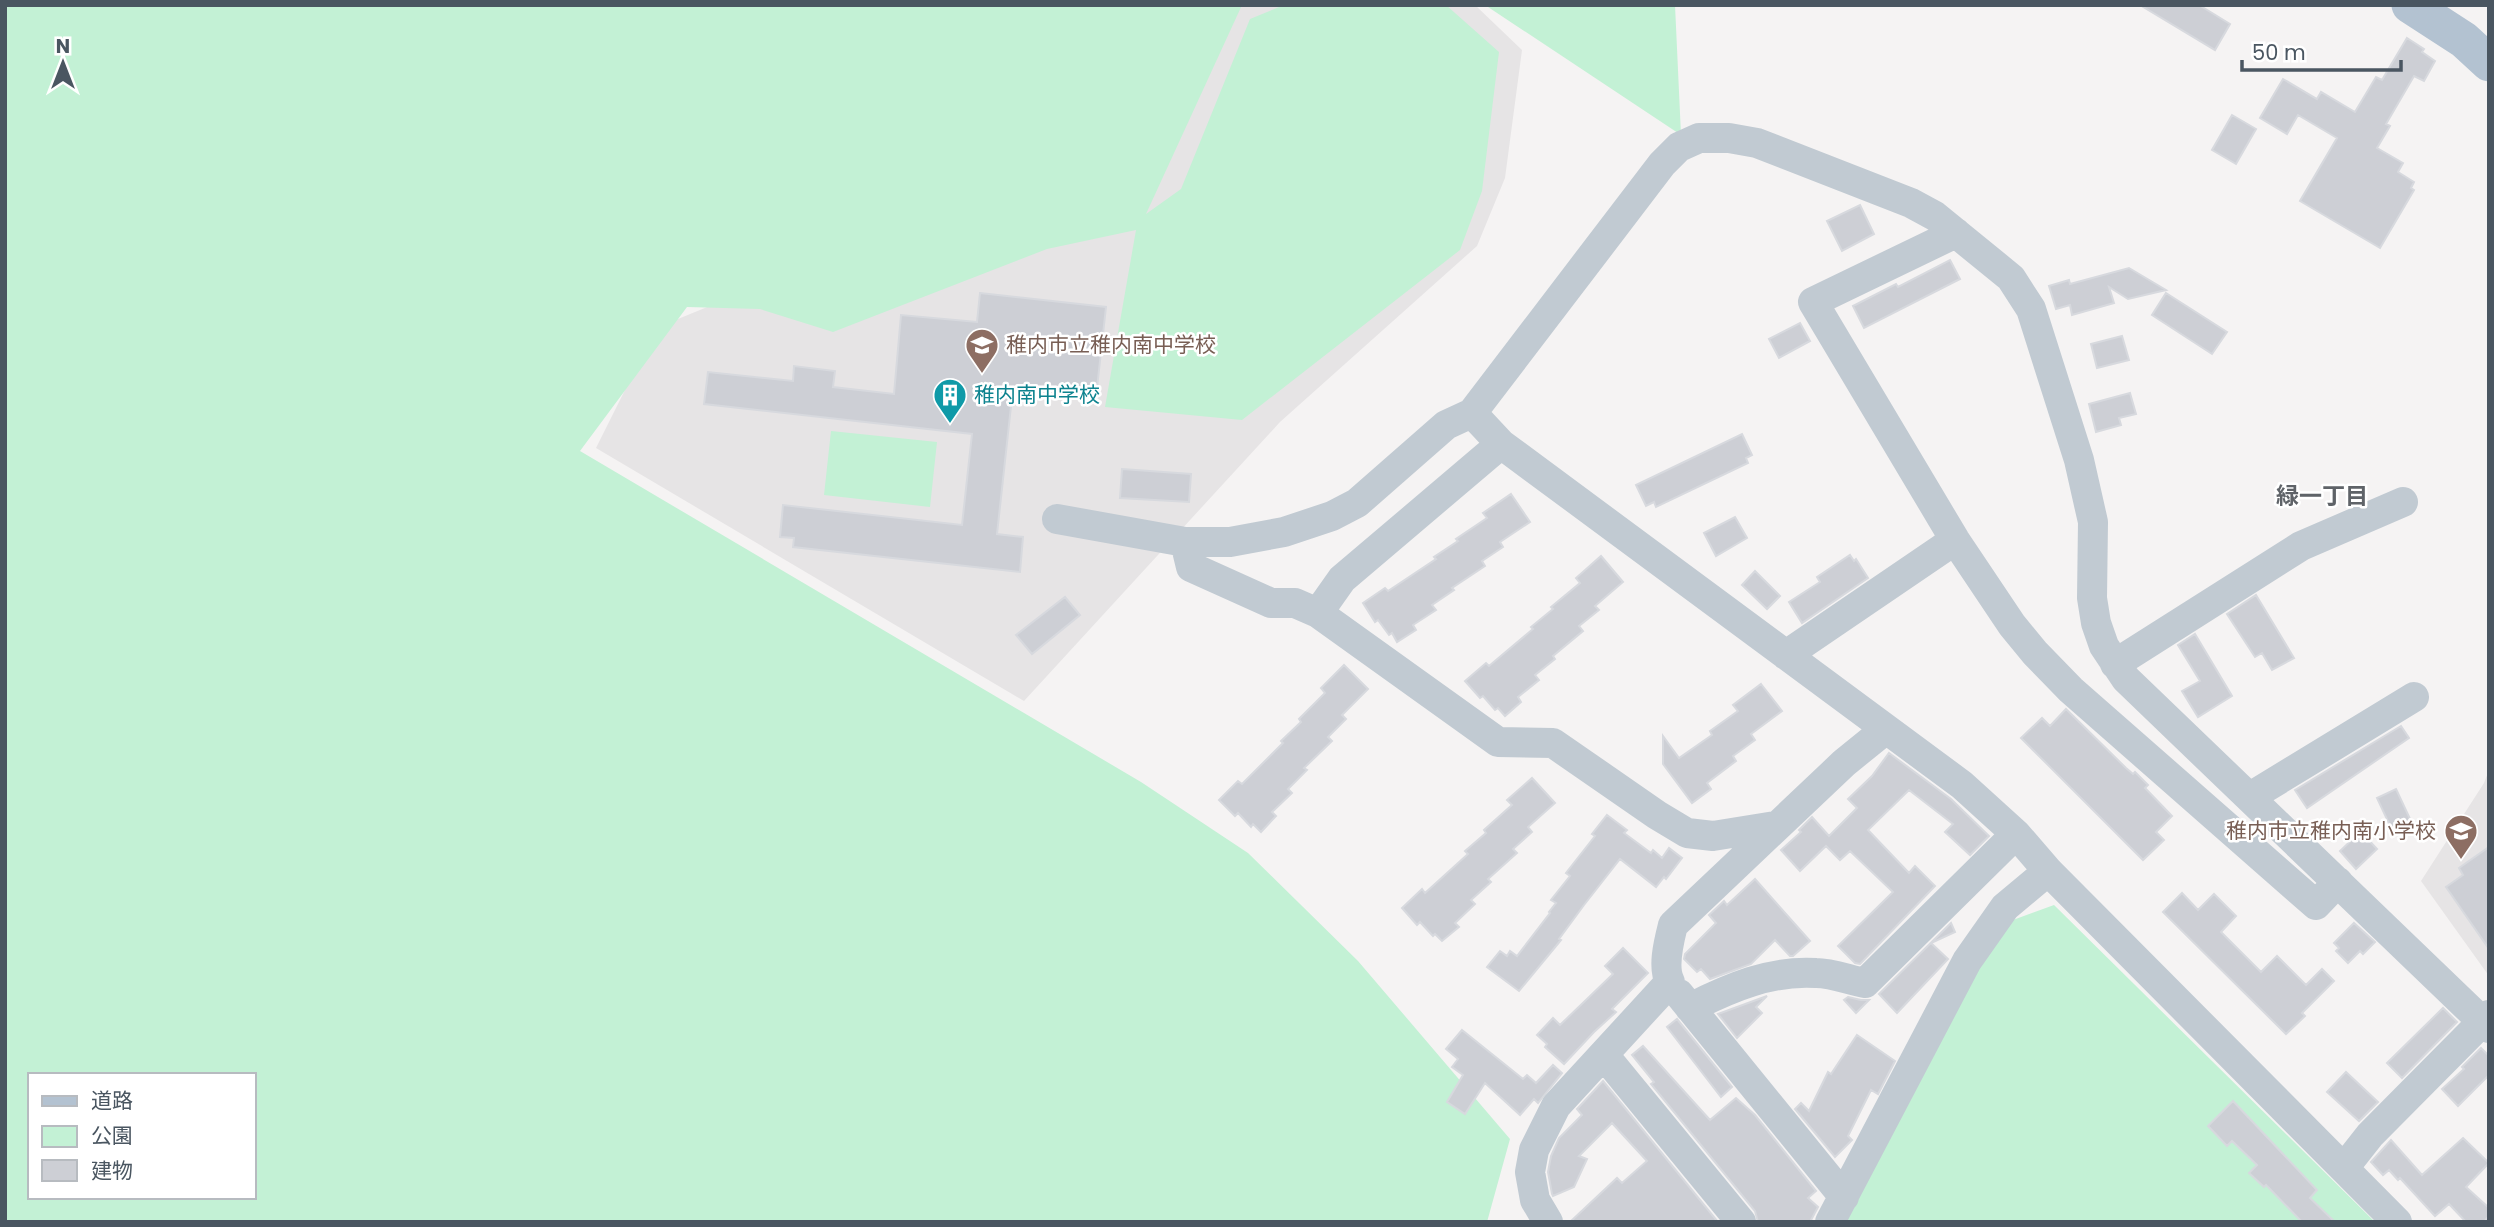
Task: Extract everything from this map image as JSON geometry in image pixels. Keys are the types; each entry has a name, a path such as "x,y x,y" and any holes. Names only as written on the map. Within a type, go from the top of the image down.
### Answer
{"main road":[{"path":"2410,5 2464,40 2489,63"}],"street":[{"path":"1057,519 1185,542 1230,542 1284,532 1332,516 1357,503 1446,425 1472,413 1662,164 1679,148 1699,138 1730,138 1757,143 1911,203 1935,216 2011,278 2031,309 2079,460 2093,522 2092,598 2096,623 2104,646 2126,680 2486,1021 2370,1135 2344,1168"},
{"path":"1956,233 1813,302 1955,540 2012,625 2035,653 2071,690 2316,905 2338,882"},
{"path":"1472,413 1501,444 1962,785 2016,834 2049,871 2397,1222"},
{"path":"1318,613 1342,579 1501,444"},
{"path":"2115,664 2301,546 2403,502"},
{"path":"1786,655 1955,540"},
{"path":"1185,542 1191,567 1272,603 1295,603 1318,613 1498,742 1553,743 1657,815 1687,832 1713,836 1775,826"},
{"path":"2250,797 2414,697"},
{"path":"1886,729 1775,826 1673,925 1669,941 1667,975 1670,982 1836,1209 1966,961 2005,907 2049,871"},
{"path":"1690,1008 1720,993 1769,976 1817,972 1865,983 2016,834"},
{"path":"1548,1222 1535,1200 1530,1172 1534,1150 1556,1107 1670,982"},
{"path":"1604,1055 1741,1222"}],"shaded area":[{"name":"稚内市立稚内南中学校","path":"1238,5 1475,5 1522,50 1505,178 1477,246 1280,422 1024,701 596,448 656,328 761,285"},
{"name":"稚内市立稚内南小学校","path":"2489,770 2489,976 2421,881 2484,783"}],"green space":[{"path":"5,5 1242,5 1146,214 1181,189 1250,19 1284,5 1446,5 1499,52 1482,191 1460,250 1242,420 1105,407 1136,230 1047,249 833,332 760,309 687,307 580,451 1141,782 1248,853 1358,961 1510,1139 1487,1222 5,1222"},
{"path":"1485,5 1675,5 1681,135"},
{"path":"831,431 937,442 930,507 824,495"},
{"path":"2054,905 2375,1222 1840,1222 1994,927"}],"building":[{"path":"2140,5 2199,5 2230,24 2215,50"},
{"path":"2407,38 2424,49 2422,52 2435,61 2424,81 2414,76 2386,124 2390,126 2377,148 2403,163 2398,172 2414,182 2411,188 2414,190 2380,248 2300,201 2337,138 2298,115 2287,134 2260,118 2283,79 2317,99 2321,92 2355,112 2376,77 2382,80"},
{"path":"2232,115 2256,129 2236,164 2212,150"},
{"path":"1860,205 1874,234 1842,251 1827,221"},
{"path":"1950,260 1960,279 1864,328 1853,306 1896,284 1898,287"},
{"path":"2129,268 2166,290 2128,299 2109,287 2114,303 2072,315 2070,305 2056,309 2049,286 2069,280 2070,284"},
{"name":"稚内南中学校","path":"980,293 1106,307 1096,397 1013,388 997,534 1023,537 1020,572 793,547 794,538 780,537 783,505 962,525 972,434 704,404 708,372 793,381 794,366 835,371 833,387 894,394 901,315 977,322"},
{"path":"2166,293 2227,332 2212,354 2152,315"},
{"path":"1800,323 1810,341 1779,358 1769,339"},
{"path":"2122,336 2129,360 2097,368 2091,344"},
{"path":"2130,393 2136,414 2119,418 2121,425 2096,432 2089,404"},
{"path":"1742,434 1752,455 1746,458 1748,463 1656,507 1654,502 1646,506 1636,485"},
{"path":"1122,469 1191,474 1189,502 1120,498"},
{"path":"1511,494 1530,522 1500,542 1503,547 1482,561 1485,566 1432,605 1436,610 1413,625 1416,630 1397,642 1378,620 1375,622 1363,603 1385,588 1388,591 1436,559 1434,557 1458,541 1456,539 1487,518 1483,513"},
{"path":"1735,517 1747,538 1716,556 1704,533"},
{"path":"1850,555 1854,561 1856,559 1868,578 1802,623 1789,602 1820,582 1817,577"},
{"path":"1601,556 1623,582 1595,606 1599,610 1579,626 1583,631 1535,675 1539,680 1518,697 1521,702 1505,716 1498,708 1495,710 1465,681 1486,663 1489,666 1533,629 1531,627 1553,609 1551,607 1580,583 1576,578"},
{"path":"1755,571 1780,596 1767,609 1742,585"},
{"path":"2256,595 2294,658 2272,670 2262,653 2255,657 2227,614"},
{"path":"1065,597 1080,615 1032,654 1016,635"},
{"path":"2195,634 2232,696 2198,717 2182,691 2200,681 2178,645"},
{"path":"1344,665 1368,689 1342,715 1346,719 1328,737 1332,741 1304,768 1307,770 1288,789 1292,793 1272,812 1276,816 1261,832 1253,824 1251,827 1238,813 1235,816 1219,800 1238,781 1242,784 1283,743 1281,741 1301,722 1299,719 1325,693 1321,688"},
{"path":"1761,684 1782,711 1751,734 1755,740 1733,756 1736,761 1707,783 1711,789 1692,803 1663,764 1663,736 1679,758 1712,735 1710,731 1738,711 1733,705"},
{"path":"2066,709 2126,768 2133,774 2135,772 2148,785 2145,788 2172,816 2156,832 2164,840 2143,860 2021,738 2042,718 2050,726"},
{"path":"2401,726 2409,738 2307,808 2295,790"},
{"path":"1889,753 1951,799 1989,836 1970,855 1945,832 1953,824 1909,790 1868,830 1909,873 1915,866 1935,886 1860,964 1855,963 1838,946 1893,892 1850,851 1840,860 1826,846 1800,871 1781,850 1801,832 1799,830 1812,817 1829,836 1857,808 1848,799 1872,776"},
{"path":"1532,778 1555,803 1528,827 1532,832 1513,849 1517,853 1488,879 1491,882 1471,900 1475,904 1455,923 1459,927 1442,941 1420,922 1417,925 1402,908 1422,889 1425,893 1468,854 1465,851 1512,805 1507,800"},
{"path":"2396,789 2411,821 2392,830 2377,798"},
{"path":"1607,815 1627,830 1624,833 1651,853 1653,850 1662,858 1669,848 1682,858 1666,879 1664,877 1656,887 1620,859 1559,939 1561,940 1519,991 1487,967 1500,951 1507,956 1510,951 1517,956 1550,913 1556,903 1551,900 1570,876 1566,873 1595,836 1592,834"},
{"path":"2357,835 2364,835 2377,849 2356,869 2340,851"},
{"path":"2489,847 2489,949 2446,887 2463,875 2459,868"},
{"path":"1755,879 1810,941 1790,956 1775,940 1751,964 1710,979 1701,969 1697,972 1684,959 1685,954 1716,923 1709,915 1724,901 1727,905"},
{"path":"2182,893 2198,910 2214,894 2236,916 2221,932 2261,972 2277,956 2306,985 2322,969 2334,981 2302,1013 2305,1016 2286,1034 2163,912"},
{"path":"1951,923 1955,932 1931,943 1948,959 1897,1013 1879,994"},
{"path":"2354,923 2375,942 2363,954 2360,951 2348,963 2336,951 2339,948 2334,943"},
{"path":"1623,948 1648,973 1612,1009 1616,1012 1564,1064 1545,1047 1547,1044 1537,1035 1553,1018 1560,1025 1613,974 1605,966"},
{"path":"1767,996 1756,1007 1762,1013 1737,1038 1718,1014"},
{"path":"1848,997 1869,1000 1856,1013 1844,1000"},
{"path":"2443,1008 2457,1022 2402,1078 2387,1063"},
{"path":"1677,1019 1732,1087 1721,1097 1667,1027"},
{"path":"1462,1030 1523,1079 1527,1075 1536,1083 1553,1065 1562,1073 1538,1103 1534,1099 1520,1115 1485,1083 1465,1114 1447,1102 1463,1075 1452,1067 1458,1059 1446,1049"},
{"path":"1857,1035 1895,1061 1878,1094 1871,1090 1848,1136 1852,1140 1835,1157 1795,1109 1801,1103 1809,1111 1828,1072 1831,1074"},
{"path":"1643,1046 1710,1120 1736,1098 1755,1115 1816,1191 1808,1198 1818,1207 1810,1222 1758,1222 1755,1211 1651,1084 1654,1082 1632,1055"},
{"path":"2481,1048 2489,1056 2489,1075 2458,1106 2442,1089 2464,1069 2462,1067"},
{"path":"2346,1072 2378,1102 2359,1121 2327,1092"},
{"path":"1603,1081 1718,1222 1570,1222 1617,1178 1622,1183 1647,1161 1612,1123 1579,1156 1587,1159 1574,1187 1553,1196 1548,1172 1551,1156 1559,1138 1582,1115 1577,1109"},
{"path":"2233,1101 2317,1190 2310,1198 2335,1222 2302,1222 2266,1185 2264,1187 2249,1173 2257,1165 2232,1141 2227,1146 2208,1126"},
{"path":"2463,1138 2489,1163 2466,1187 2489,1208 2489,1216 2484,1222 2466,1222 2449,1204 2435,1216 2400,1178 2398,1180 2389,1170 2383,1175 2371,1162 2391,1140 2422,1175"}],"place":[{"name":"稚内市立稚内南中学校","path":"982,375"},
{"name":"稚内南中学校","path":"950,425"},
{"name":"稚内市立稚内南小学校","path":"2461,861"}],"district":[{"name":"緑一丁目","path":"2322,496"}]}
